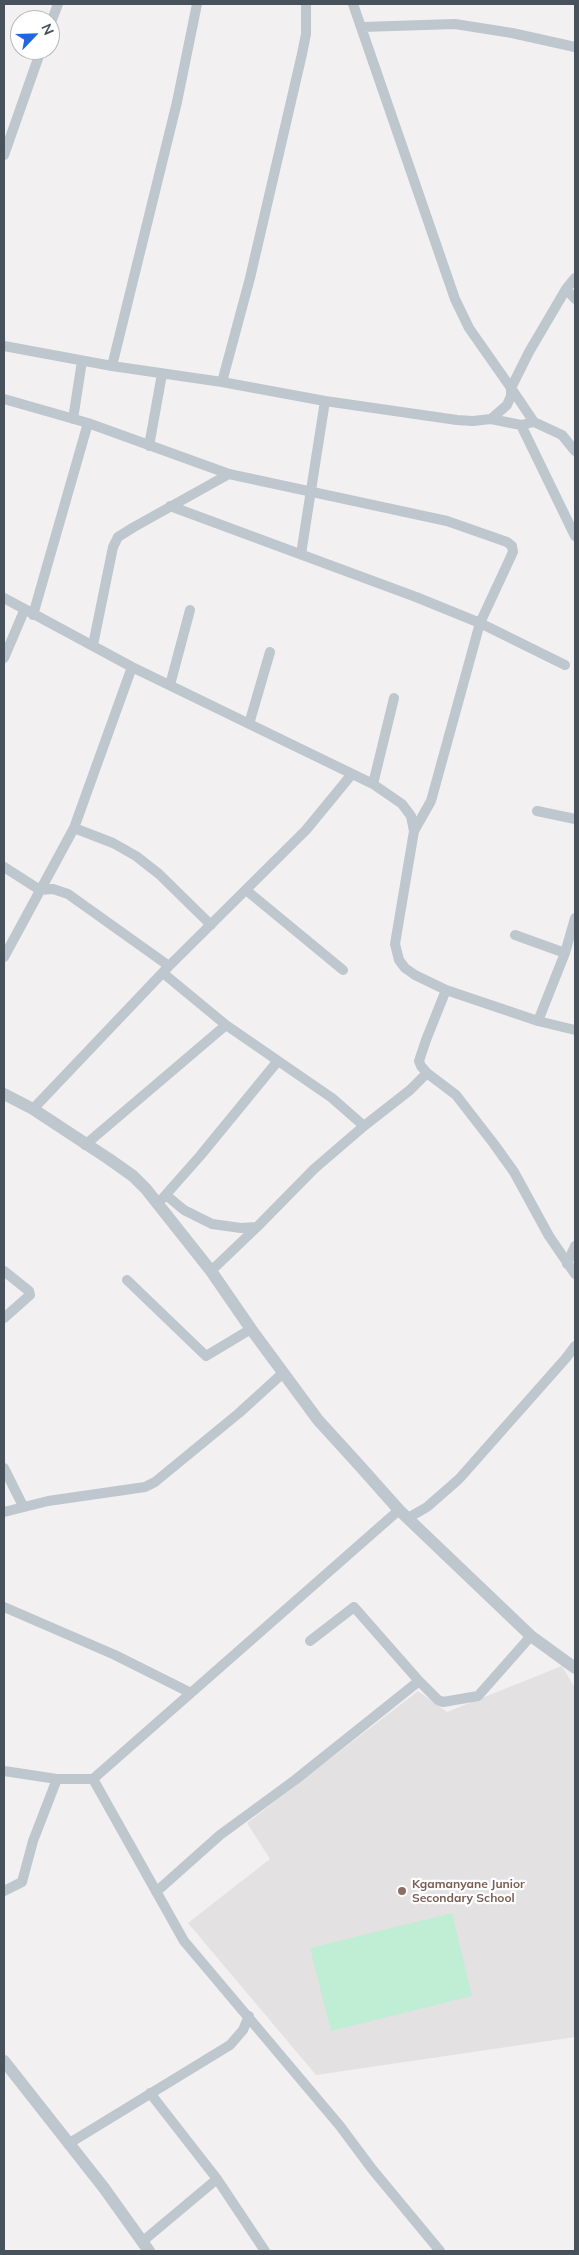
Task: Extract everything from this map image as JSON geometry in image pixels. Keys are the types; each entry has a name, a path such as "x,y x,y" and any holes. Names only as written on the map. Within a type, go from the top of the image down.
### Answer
{"street":[{"path":"112,366 177,102 197,4"},
{"path":"222,382 250,278 302,54 306,34 306,4"},
{"path":"353,4 458,306 469,328 534,422 562,435 575,450"},
{"path":"362,27 455,24 512,33 575,47"},
{"path":"4,155 37,60"},
{"path":"491,419 507,405 511,396 511,388 529,352 566,289 575,278"},
{"path":"566,289 575,298"},
{"path":"4,346 112,366 457,420 491,419 521,425 534,422"},
{"path":"73,419 82,361"},
{"path":"148,446 162,374"},
{"path":"4,398 88,424 230,474 312,494 447,521 507,542 512,546 512,552 480,624 431,801 414,831 395,944 397,954 406,968 446,990 538,1021 575,1030"},
{"path":"301,554 312,494 325,400"},
{"path":"4,658 28,613 88,424"},
{"path":"521,425 575,536"},
{"path":"93,645 115,542 123,533 230,474"},
{"path":"170,506 416,596 480,624 564,665"},
{"path":"4,598 28,613 93,645 132,667 373,784 407,810 414,831"},
{"path":"170,685 190,610"},
{"path":"248,724 270,652"},
{"path":"4,957 74,828 132,667"},
{"path":"373,784 394,698"},
{"path":"32,1109 166,969 306,830 352,774"},
{"path":"538,811 575,819"},
{"path":"74,828 113,843 136,856 158,874 211,925"},
{"path":"4,866 40,890 53,889 68,894 166,969 226,1025 277,1062 332,1098 364,1126"},
{"path":"246,890 343,970"},
{"path":"538,1021 565,953 575,918"},
{"path":"515,935 565,953"},
{"path":"446,990 420,1061 427,1073 456,1095 494,1144 514,1172 549,1236 575,1274"},
{"path":"85,1144 226,1025"},
{"path":"162,1198 277,1062"},
{"path":"211,1270 257,1227 314,1169 410,1090 427,1073"},
{"path":"4,1094 32,1109 133,1176 162,1198 184,1210 212,1224 241,1228 257,1227"},
{"path":"162,1198 251,1329 318,1420 403,1514 531,1636 575,1668"},
{"path":"567,1264 575,1246"},
{"path":"4,1270 29,1291 30,1295 4,1318"},
{"path":"128,1280 206,1356 251,1329"},
{"path":"4,1771 57,1779 93,1779 189,1692 403,1514 427,1507 459,1479 575,1346"},
{"path":"4,1512 23,1506 134,1490 150,1484 239,1413 283,1373"},
{"path":"4,1468 23,1506"},
{"path":"310,1641 354,1607 419,1681 438,1700 443,1702 478,1696 531,1636"},
{"path":"4,1608 115,1655 189,1692"},
{"path":"156,1892 220,1835 295,1780 419,1681"},
{"path":"4,1891 22,1882 36,1832 57,1779"},
{"path":"93,1779 184,1941 340,2126 424,2234 440,2251"},
{"path":"68,2144 230,2045 243,2030 248,2016"},
{"path":"4,2061 146,2246 217,2179"},
{"path":"150,2093 217,2179 265,2251"}],"shaded area":[{"name":"Kgamanyane Junior Secondary School","path":"562,1666 575,1688 575,2037 316,2075 188,1923 270,1859 247,1823 418,1691 447,1712"}],"green space":[{"path":"452,1913 472,1996 331,2031 310,1948"}],"place":[{"name":"Kgamanyane Junior Secondary School","path":"402,1891"}]}
